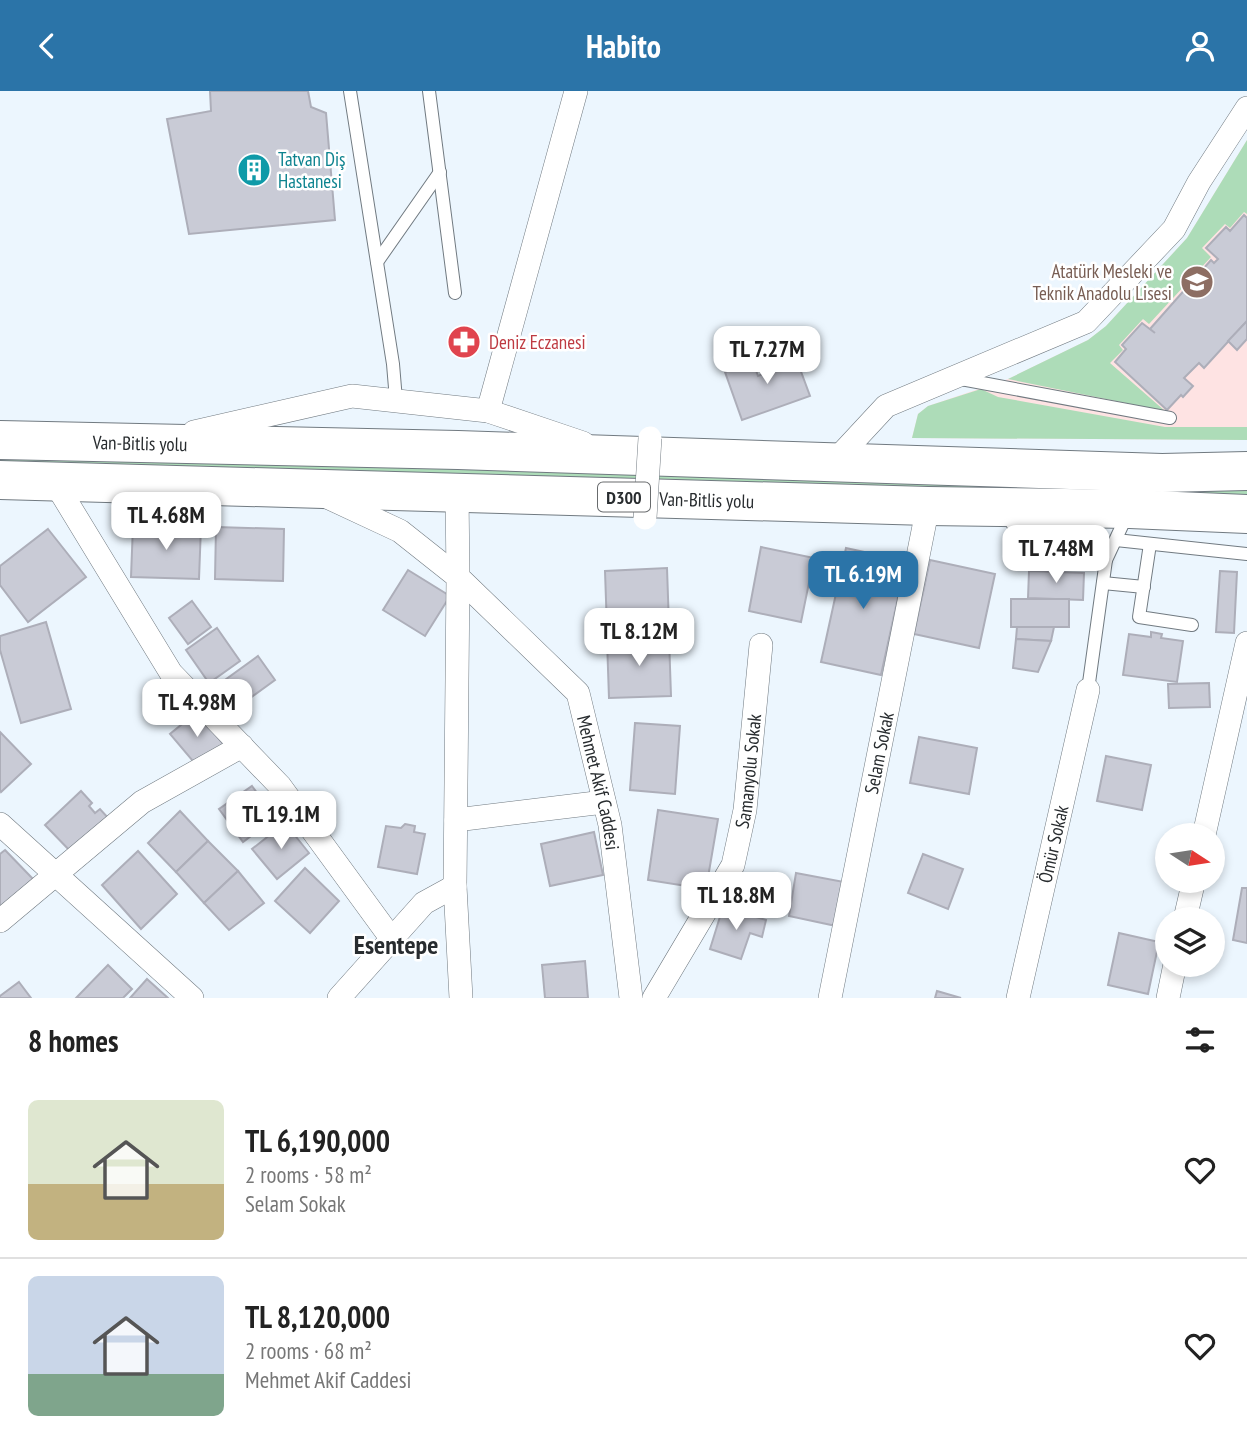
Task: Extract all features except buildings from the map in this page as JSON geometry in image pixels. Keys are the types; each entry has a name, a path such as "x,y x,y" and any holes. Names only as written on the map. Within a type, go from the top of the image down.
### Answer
{"highway":[{"name":"Van-Bitlis yolu","path":"0,440 634,446 834,462 1162,473 1247,471"},
{"name":"Van-Bitlis yolu","path":"0,480 1003,507 1123,524 1247,514"}],"street":[{"path":"488,411 576,91"},
{"path":"834,462 886,406 1086,322 1174,229 1199,182 1247,108"},
{"path":"147,443 352,395 488,411 634,446 645,518"},
{"path":"54,481 172,673 280,786 391,938"},
{"name":"Mehmet Akif Caddesi","path":"310,488 400,531 458,576 578,693 610,825 631,998"},
{"path":"457,493 455,886 461,998"},
{"name":"Selam Sokak","path":"830,998 928,506"},
{"path":"1207,823 1247,643"},
{"name":"Samanyolu Sokak","path":"654,998 733,865 745,810 761,645"},
{"name":"Ömür Sokak","path":"1018,998 1088,690"},
{"path":"0,921 142,802 242,746"},
{"path":"456,820 604,801"},
{"path":"0,824 192,998"},
{"path":"339,998 424,902 455,886"},
{"path":"1168,998 1172,977"}],"lane":[{"path":"350,91 393,364 396,400"},
{"path":"429,91 455,293"},
{"path":"377,262 440,172"},
{"path":"955,378 1170,418"},
{"path":"1003,507 1030,556 1106,561"},
{"path":"1088,690 1106,561 1123,524 1150,544 1247,554"},
{"path":"1150,544 1139,617 1192,625"},
{"path":"1103,583 1144,587"}],"shaded area":[{"name":"Atatürk Mesleki ve Teknik Anadolu Lisesi","path":"1247,140 1247,440 912,438 918,414 928,406 1008,379 1088,340 1106,326 1187,238"}],"green space":[{"path":"1247,140 1247,214 1244,212 1230,228 1225,224 1202,248 1211,257 1149,324 1143,319 1119,345 1123,350 1110,363 1165,411 1008,379 1088,340 1106,326 1187,238"},
{"path":"981,389 998,397 1165,427 1247,427 1247,440 912,438 918,414 928,406"},
{"path":"0,454 1247,483 1247,500 0,466"}],"place":[{"name":"Tatvan Diş Hastanesi","path":"254,170"},
{"name":"Atatürk Mesleki ve Teknik Anadolu Lisesi","path":"1197,282"},
{"name":"Deniz Eczanesi","path":"464,342"}],"district":[{"name":"Esentepe","path":"396,944"}]}
